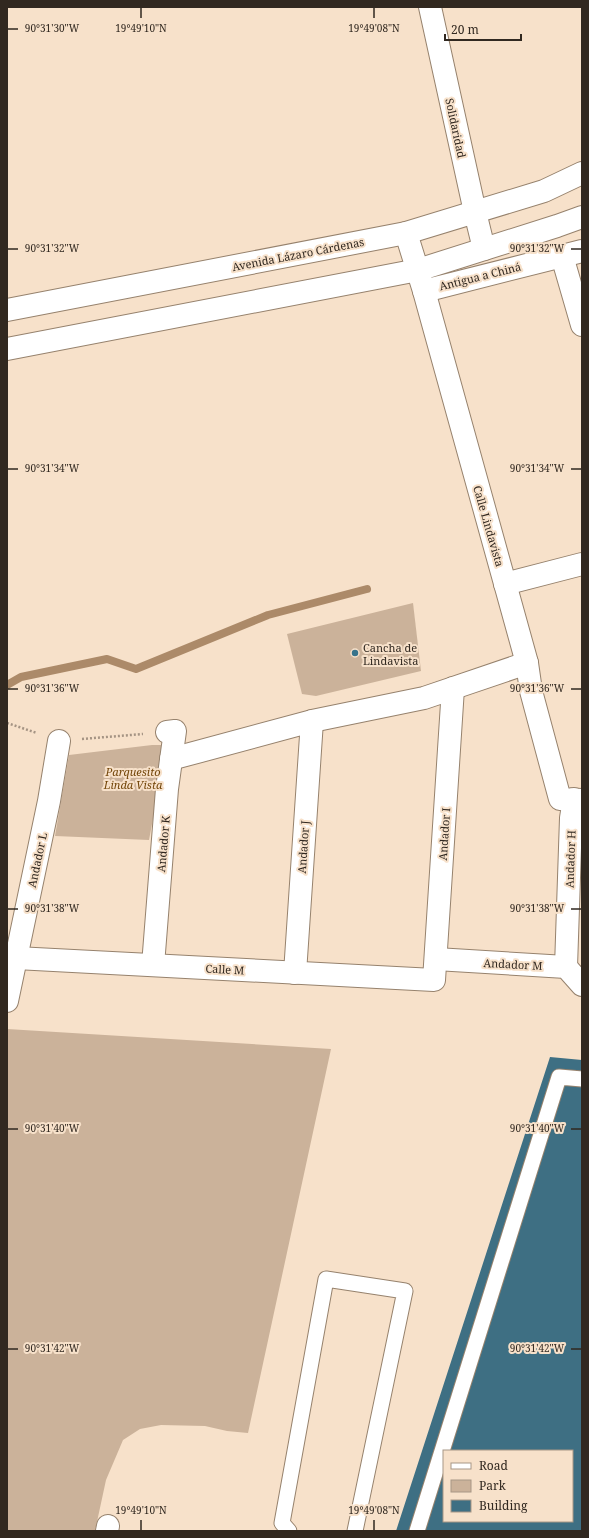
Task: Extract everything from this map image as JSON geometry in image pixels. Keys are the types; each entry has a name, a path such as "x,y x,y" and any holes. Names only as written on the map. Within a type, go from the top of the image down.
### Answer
{"street":[{"name":"Solidaridad","path":"430,7 474,212 484,249"},
{"name":"Avenida Lázaro Cárdenas","path":"7,310 406,233 544,191 582,173"},
{"path":"7,349 421,280 484,249 582,217"},
{"name":"Calle Lindavista","path":"406,233 421,280 506,584 527,663 531,691 560,799 578,799"},
{"path":"572,253 582,325"},
{"name":"Antigua a Chiná","path":"421,280 572,253"},
{"path":"506,584 582,564"},
{"path":"171,759 312,721 424,698 527,663"},
{"name":"Andador I","path":"434,980 453,688"},
{"name":"Andador J","path":"295,973 312,721"},
{"name":"Andador K","path":"153,965 167,789 174,731 167,732"},
{"name":"Andador L","path":"7,1001 49,801 59,741"},
{"name":"Andador H","path":"566,967 571,818 578,799"},
{"name":"Calle M","path":"16,958 434,980"},
{"name":"Andador M","path":"436,959 566,967"},
{"path":"566,967 582,985"}],"lane":[{"path":"417,1531 559,1077 582,1079"},
{"path":"289,1531 282,1523 326,1279 406,1291 355,1531"}],"path":[{"path":"7,723 59,741 167,732"}],"green space":[{"name":"Cancha de Lindavista","path":"413,603 421,671 316,696 302,694 287,634"},
{"name":"Parquesito Linda Vista","path":"152,745 167,745 149,840 55,836 69,755"},
{"path":"7,1029 331,1049 248,1433 227,1431 205,1426 161,1425 140,1429 123,1440 106,1480 95,1531 7,1531"}],"building":[{"path":"550,1057 582,1060 582,1531 396,1531"}],"waterway":[{"path":"7,685 21,677 107,659 136,669 268,615 367,589"}],"place":[{"name":"Cancha de Lindavista","path":"355,653"}]}
